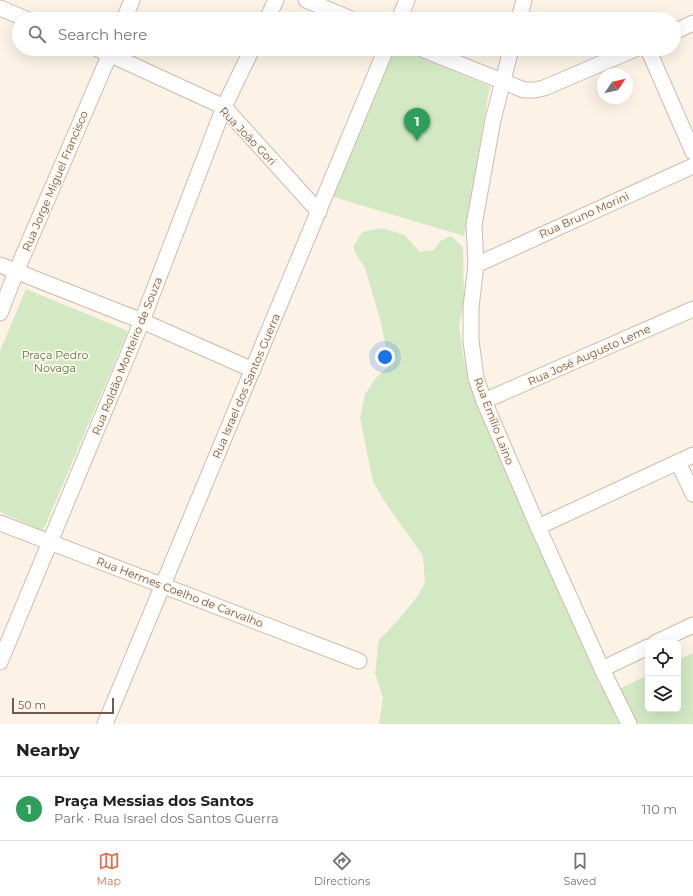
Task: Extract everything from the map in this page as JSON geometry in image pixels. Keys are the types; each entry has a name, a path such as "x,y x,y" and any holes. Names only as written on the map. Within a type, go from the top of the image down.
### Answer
{"street":[{"path":"127,12 132,0"},
{"path":"270,12 276,0"},
{"path":"306,0 334,12"},
{"path":"402,12 407,0"},
{"path":"521,12 524,0"},
{"path":"0,8 12,13"},
{"path":"681,29 693,23"},
{"name":"Rua Jorge Miguel Francisco","path":"0,314 104,56"},
{"name":"Rua João Gori","path":"117,56 224,107 319,212"},
{"name":"Rua Roldão Monteiro de Souza","path":"0,662 142,321 224,107 249,56"},
{"name":"Rua Israel dos Santos Guerra","path":"105,724 383,56"},
{"path":"439,56 524,90 544,88 619,56"},
{"name":"Rua Emílio Laino","path":"509,56 493,120 474,225 476,265 471,307 471,341 476,378 484,401 538,527 602,669 629,724"},
{"path":"651,56 693,152"},
{"name":"Rua Bruno Morini","path":"476,265 693,166"},
{"path":"0,265 142,321 252,370"},
{"name":"Rua José Augusto Leme","path":"484,401 693,309"},
{"path":"538,527 693,455"},
{"path":"678,462 693,494"},
{"name":"Rua Hermes Coelho de Carvalho","path":"0,523 359,661"},
{"path":"662,640 693,625"},
{"path":"602,669 645,648"}],"green space":[{"path":"388,56 416,56 490,86 464,236 330,196"},
{"path":"382,228 405,235 420,252 434,250 440,241 451,236 463,247 464,301 459,326 464,359 471,387 600,686 615,691 645,676 645,712 681,712 681,659 693,653 693,724 379,724 383,698 375,673 379,640 417,597 425,583 423,556 385,502 373,482 360,418 365,394 376,378 390,364 380,319 365,268 353,247 362,232"},
{"name":"Praça Pedro Novaga","path":"26,289 128,331 43,531 0,512 0,351"}],"place":[{"name":"Praça Messias dos Santos","path":"417,141"}]}
